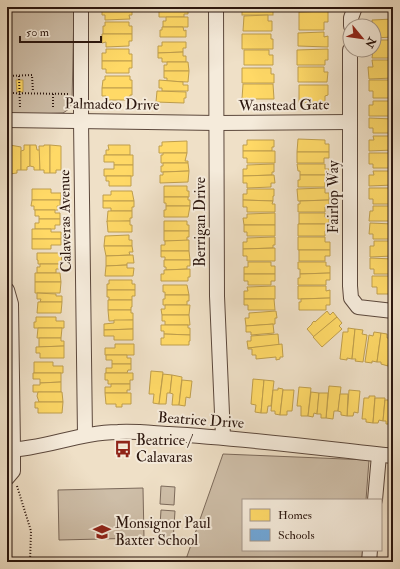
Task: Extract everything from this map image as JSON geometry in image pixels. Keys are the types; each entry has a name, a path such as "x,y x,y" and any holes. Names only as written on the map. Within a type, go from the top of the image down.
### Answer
{"street":[{"name":"Calaveras Avenue","path":"81,7 81,121 86,435"},
{"name":"Berrigan Drive","path":"216,7 217,296 223,437"},
{"path":"350,18 356,7"},
{"name":"Fairlop Way","path":"350,58 350,286 352,298 358,307 393,311"},
{"name":"Palmadeo Drive","path":"7,120 217,123"},
{"name":"Wanstead Gate","path":"217,123 350,122"},
{"path":"7,290 11,304 10,450 13,472 8,478"},
{"name":"Beatrice Drive","path":"10,450 40,446 86,435 118,432 223,437 386,455"},
{"path":"375,499 386,455"},
{"path":"369,562 370,551"}],"path":[{"path":"7,76 32,75 33,92"},
{"path":"20,76 20,110"},
{"path":"7,93 33,92 70,94"},
{"path":"53,94 53,109 58,111"},
{"path":"8,478 18,487 31,531 30,562"}],"shaded area":[{"path":"7,7 74,7 72,103 69,109 63,113 7,115"},
{"path":"223,454 369,460 366,499 242,499 242,551 363,551 362,562 185,562"},
{"path":"161,486 175,487 174,505 160,504"},
{"path":"143,488 144,538 59,540 58,490"},
{"path":"161,510 175,511 173,541 159,540"}],"building: Homes":[{"path":"102,7 132,7 132,15 129,15 130,19 105,20 105,15 102,15"},
{"path":"162,7 188,7 188,14 184,14 184,17 159,17 159,11 162,11"},
{"path":"242,7 273,7 273,15 242,15"},
{"path":"328,11 328,22 324,22 324,30 299,30 299,12"},
{"path":"268,15 268,21 272,21 272,31 243,31 244,16"},
{"path":"166,17 188,17 188,27 163,27 163,21 166,21"},
{"path":"393,19 393,37 382,38 382,20"},
{"path":"105,22 129,22 129,26 132,26 132,34 103,34 103,26 105,26"},
{"path":"162,27 183,27 184,31 186,30 186,37 160,37 160,30 162,30"},
{"path":"324,32 324,37 328,36 328,47 298,46 298,33"},
{"path":"102,34 132,34 132,41 129,41 129,46 106,47 106,42 102,43"},
{"path":"242,34 271,34 271,39 273,39 273,49 242,49"},
{"path":"382,40 393,40 393,58 382,58"},
{"path":"162,42 186,42 186,48 183,48 183,52 158,53 158,46 162,46"},
{"path":"106,49 129,49 129,54 132,54 132,61 102,61 102,53 106,53"},
{"path":"328,49 328,60 325,60 325,65 297,65 297,50"},
{"path":"244,50 269,50 269,55 273,55 273,65 244,65"},
{"path":"183,52 183,56 186,56 186,62 162,62 162,58 158,58 158,53"},
{"path":"372,60 393,60 393,78 369,79 368,67 373,67"},
{"path":"102,61 132,61 132,68 129,68 129,73 106,73 106,69 102,69"},
{"path":"167,62 188,62 189,71 164,71 164,65 167,65"},
{"path":"298,67 324,67 324,72 328,72 327,82 298,82"},
{"path":"242,68 271,68 271,74 274,74 274,83 242,83"},
{"path":"164,71 189,71 188,82 167,81 167,78 164,78"},
{"path":"105,76 130,76 130,80 132,80 132,88 102,88"},
{"path":"16,80 23,80 23,92 17,92"},
{"path":"159,80 183,82 183,85 188,85 188,91 162,91 162,88 159,88"},
{"path":"369,80 393,80 393,98 373,98 373,91 369,91"},
{"path":"243,84 273,84 274,99 242,99"},
{"path":"299,85 328,85 328,95 325,96 325,102 299,103"},
{"path":"102,88 132,88 132,95 130,95 130,100 106,100 106,96 102,96"},
{"path":"157,91 186,92 186,98 184,98 184,103 156,102"},
{"path":"373,101 393,101 393,116 369,116 369,105 373,105"},
{"path":"369,118 393,119 393,133 373,133 373,128 369,128"},
{"path":"373,136 393,136 393,150 369,151 369,140 374,140"},
{"path":"298,139 325,140 325,144 329,144 329,152 297,152"},
{"path":"247,140 274,140 274,147 272,147 272,151 243,151 243,145 247,145"},
{"path":"187,141 187,153 159,153 159,146 162,146 162,142"},
{"path":"7,145 10,145 10,174 7,174"},
{"path":"10,145 21,147 21,170 17,170 17,173 10,174"},
{"path":"24,145 30,145 30,166 27,167 27,170 21,170 21,151 24,150"},
{"path":"30,145 36,145 37,150 40,150 40,170 34,170 34,167 30,166"},
{"path":"50,145 50,173 44,173 44,170 40,170 39,146"},
{"path":"50,145 61,146 61,170 56,170 56,173 50,173"},
{"path":"108,145 130,145 130,155 106,155 106,150 109,150"},
{"path":"243,151 275,151 275,163 247,163 247,158 243,158"},
{"path":"297,152 329,152 329,158 324,158 324,163 297,163"},
{"path":"163,153 187,153 185,161 188,161 188,163 161,163 161,155 163,155"},
{"path":"369,153 393,153 393,168 373,168 373,164 369,164"},
{"path":"104,155 133,155 133,165 114,165 114,162 104,162"},
{"path":"163,163 188,163 189,171 161,172 161,166 163,166"},
{"path":"274,164 274,172 272,172 272,175 243,176 243,169 247,169 247,165"},
{"path":"297,164 325,164 325,169 329,169 329,175 300,175"},
{"path":"114,165 133,165 133,176 104,176 104,169 114,169"},
{"path":"189,171 188,182 160,183 160,175 163,175 163,172"},
{"path":"373,171 393,171 393,185 369,186 369,175 374,175"},
{"path":"274,175 275,183 271,183 271,187 247,188 247,183 243,183 243,176"},
{"path":"300,175 329,175 329,182 325,182 325,187 298,187"},
{"path":"106,176 131,176 131,186 109,186 109,181 106,181"},
{"path":"164,186 187,186 189,197 164,197"},
{"path":"325,188 325,193 329,193 329,200 298,201 297,189"},
{"path":"369,188 393,188 393,204 373,204 373,199 369,199"},
{"path":"32,189 51,189 51,193 61,193 61,200 32,200"},
{"path":"247,189 274,189 273,201 243,200 243,194 247,194"},
{"path":"111,191 132,191 134,201 103,201 103,195 111,195"},
{"path":"164,197 188,197 188,200 190,200 190,206 166,206 166,203 164,203"},
{"path":"32,200 60,200 60,206 57,206 58,210 34,210 34,206 31,206"},
{"path":"243,200 273,201 272,204 275,204 275,212 247,212 247,207 243,207"},
{"path":"329,200 329,207 325,207 325,212 298,212 298,204 300,204 300,201"},
{"path":"103,201 134,201 134,207 132,207 132,211 111,211 111,208 103,208"},
{"path":"166,206 190,206 188,217 164,217 164,210 166,210"},
{"path":"373,206 393,206 393,221 369,221 370,211 373,211"},
{"path":"35,210 55,210 55,213 60,213 60,219 39,219 39,216 35,216"},
{"path":"108,211 132,211 132,218 130,218 130,221 107,222"},
{"path":"275,213 275,225 244,225 243,218 247,218 247,214"},
{"path":"299,213 325,213 325,217 329,218 329,224 299,224"},
{"path":"39,219 60,219 60,225 55,225 55,229 35,229 35,223 39,223"},
{"path":"107,221 130,221 130,225 132,225 132,232 108,232"},
{"path":"164,221 187,221 189,231 164,231"},
{"path":"370,223 393,224 393,239 373,239 373,234 369,234"},
{"path":"298,224 329,224 329,231 325,231 325,236 298,236"},
{"path":"244,225 275,225 275,236 247,236 247,232 244,232"},
{"path":"32,229 51,229 51,232 61,232 61,239 32,239"},
{"path":"164,231 189,231 189,237 187,237 187,241 164,241"},
{"path":"129,235 129,240 132,240 132,246 104,246 105,236"},
{"path":"275,237 275,245 273,245 273,248 243,249 243,242 247,242 247,238"},
{"path":"298,237 325,237 325,242 330,242 330,250 298,250"},
{"path":"32,239 61,239 61,245 51,245 51,249 32,249"},
{"path":"189,240 189,251 161,251 161,245 165,245 165,241"},
{"path":"374,241 393,241 393,256 370,257 370,246 374,246"},
{"path":"104,246 132,246 133,252 129,252 130,255 106,256"},
{"path":"275,248 275,261 247,261 247,256 243,256 243,249"},
{"path":"299,250 330,250 330,256 325,256 325,261 299,261"},
{"path":"161,251 189,251 190,260 165,260 165,257 161,257"},
{"path":"37,253 61,253 62,264 38,264"},
{"path":"133,255 134,263 127,263 127,265 106,266 106,256"},
{"path":"370,258 393,259 393,274 374,274 374,269 370,269"},
{"path":"164,260 190,260 190,266 187,266 187,269 166,270 166,267 164,267"},
{"path":"248,262 271,262 271,266 275,266 275,274 244,274 244,267 248,267"},
{"path":"298,262 326,262 326,266 330,266 330,273 300,274"},
{"path":"40,264 62,264 62,269 56,269 56,273 37,273 37,267 40,267"},
{"path":"127,265 127,268 134,268 133,276 105,276 106,266"},
{"path":"190,269 190,277 188,277 188,281 161,281 161,274 164,274 164,270"},
{"path":"35,273 60,273 61,282 35,282"},
{"path":"330,273 330,280 326,280 326,285 298,285 298,278 300,278 300,274"},
{"path":"244,274 275,274 275,281 271,281 271,285 248,285 248,281 244,281"},
{"path":"372,276 393,276 393,294 377,294 377,287 372,287"},
{"path":"109,280 132,280 132,284 135,284 135,290 107,290"},
{"path":"35,282 61,282 60,293 35,293"},
{"path":"163,285 187,285 189,295 165,295 165,292 163,292"},
{"path":"275,286 275,299 244,299 244,291 248,291 247,287"},
{"path":"298,286 326,286 326,291 330,290 330,298 298,299"},
{"path":"107,290 135,290 135,296 132,296 132,300 109,300 109,297 107,297"},
{"path":"37,293 56,294 56,296 62,296 62,302 40,302 41,299 37,299"},
{"path":"165,295 189,295 189,301 187,301 187,305 163,305"},
{"path":"330,298 330,305 326,305 326,310 299,310 299,302 301,302 301,299"},
{"path":"244,299 274,299 275,310 248,310 248,305 244,305"},
{"path":"108,300 132,300 131,310 108,310"},
{"path":"38,302 62,302 61,313 37,313"},
{"path":"165,305 190,305 189,315 162,315 161,309 165,309"},
{"path":"108,310 131,310 131,313 133,313 133,320 109,321"},
{"path":"276,311 277,318 275,318 275,324 246,326 245,318 249,318 249,313"},
{"path":"327,311 330,315 333,312 337,317 314,337 307,329 314,321 315,322"},
{"path":"162,315 189,315 190,325 165,325 165,321 162,321"},
{"path":"36,317 56,317 56,321 64,321 64,328 34,328"},
{"path":"337,317 342,323 339,326 342,329 322,347 313,337"},
{"path":"114,320 133,320 133,329 104,330 104,324 114,323"},
{"path":"273,324 274,333 251,335 251,332 246,332 246,326"},
{"path":"161,325 188,325 188,328 190,328 190,335 164,334 164,331 161,331"},
{"path":"38,328 62,328 61,338 37,338"},
{"path":"348,328 355,329 352,359 340,359 343,332 348,332"},
{"path":"133,329 133,340 114,340 114,336 104,336 104,330"},
{"path":"355,329 363,330 362,334 367,335 363,362 352,359"},
{"path":"374,332 381,333 377,362 365,362 369,335 373,336"},
{"path":"381,333 387,334 387,338 392,338 388,366 381,364 381,362 377,362"},
{"path":"164,334 190,335 189,345 161,345 161,338 164,338"},
{"path":"278,334 279,345 248,348 247,341 251,341 251,336"},
{"path":"39,338 61,338 61,341 64,341 64,346 39,347"},
{"path":"393,340 393,366 389,366"},
{"path":"115,344 134,344 134,355 105,355 105,348 115,348"},
{"path":"282,344 283,357 276,360 276,357 256,359 256,355 252,355 252,349 248,349 248,348"},
{"path":"64,346 64,358 40,358 40,353 36,353 36,347"},
{"path":"106,355 127,355 127,358 131,358 131,364 112,364 112,360 106,360"},
{"path":"34,362 53,362 53,366 63,366 63,373 34,373"},
{"path":"112,364 131,364 131,370 128,370 127,373 106,373 106,368 112,368"},
{"path":"151,371 163,372 159,404 153,403 154,394 149,394"},
{"path":"33,373 61,373 61,382 40,383 40,379 33,379"},
{"path":"105,373 133,373 133,380 130,380 130,384 108,384 108,380 105,380"},
{"path":"163,374 172,375 170,393 167,393 166,404 159,404"},
{"path":"172,375 182,377 179,405 172,405 173,394 170,393"},
{"path":"253,379 264,380 261,413 255,412 256,405 251,404"},
{"path":"182,380 192,381 190,398 186,397 185,406 179,405"},
{"path":"264,380 274,381 271,406 268,406 267,413 261,413"},
{"path":"61,382 61,392 33,392 33,385 40,385 40,383"},
{"path":"111,384 130,384 130,390 127,390 127,393 105,393 105,387 111,387"},
{"path":"329,386 341,387 338,411 334,411 333,419 326,418"},
{"path":"299,387 311,388 308,416 301,416 301,406 297,406"},
{"path":"278,388 283,389 280,415 275,414 275,411 271,411 273,390 278,390"},
{"path":"283,390 294,390 292,411 287,411 287,415 280,415"},
{"path":"349,390 360,391 358,413 354,412 353,416 347,416"},
{"path":"38,392 62,392 63,402 39,402 37,396"},
{"path":"311,392 319,393 317,414 314,413 313,417 308,416"},
{"path":"105,393 131,393 131,404 122,404 122,407 116,407 116,404 106,404"},
{"path":"319,393 328,393 326,418 321,418 321,414 317,414"},
{"path":"340,394 348,394 347,416 341,415 341,412 338,411"},
{"path":"369,396 375,396 373,423 366,422 366,419 362,419 364,398 369,398"},
{"path":"375,398 385,398 383,421 379,420 378,423 373,423"},
{"path":"389,398 393,398 392,424 386,424 386,421 383,421 385,400 389,400"},
{"path":"35,402 63,402 62,413 38,413 38,408 35,408"}],"building: Schools":[{"path":"7,524 10,524 10,539 7,539"}],"place":[{"name":"Beatrice / Calavaras","path":"123,449"},
{"name":"Monsignor Paul Baxter School","path":"102,532"}]}
